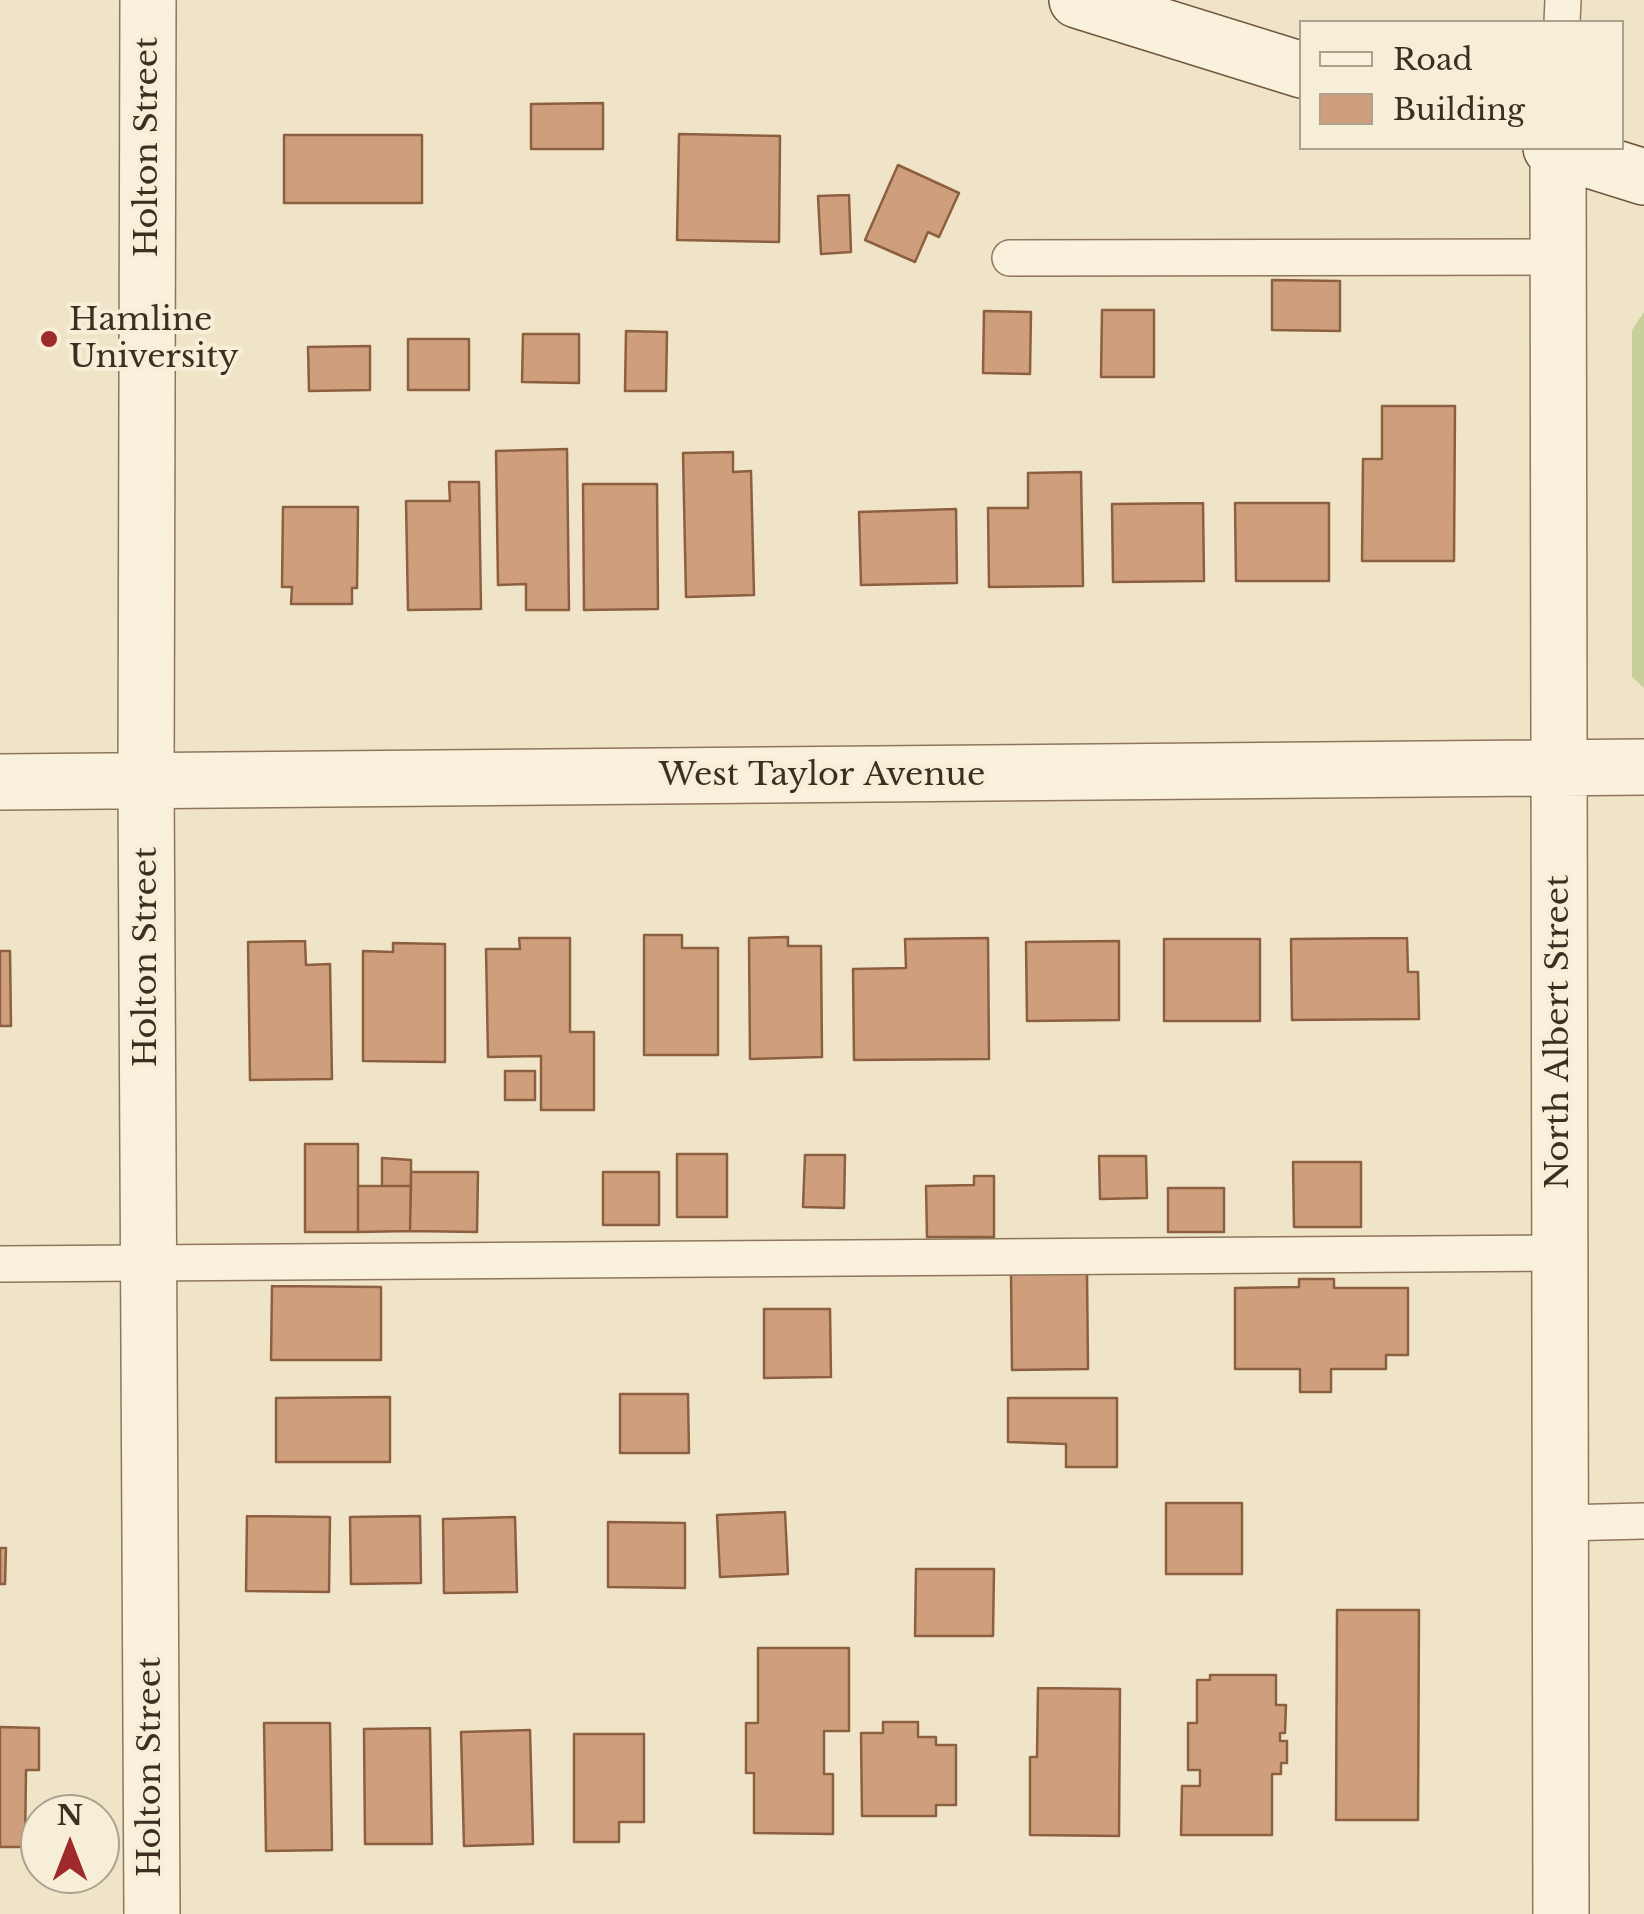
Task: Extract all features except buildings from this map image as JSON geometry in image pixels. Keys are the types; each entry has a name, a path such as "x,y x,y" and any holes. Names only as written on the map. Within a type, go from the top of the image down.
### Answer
{"street":[{"name":"Holton Street","path":"148,0 146,781 152,1914"},
{"path":"1077,0 1299,69"},
{"name":"North Albert Street","path":"1555,150 1561,1914"},
{"path":"1561,150 1644,176"},
{"name":"West Taylor Avenue","path":"0,782 1644,768"}],"lane":[{"path":"1010,258 1558,257"},
{"path":"0,1264 1560,1253"},
{"path":"1560,1524 1644,1521"}],"green space":[{"path":"1644,312 1644,688 1632,677 1632,330"}],"place":[{"name":"Hamline University","path":"49,339"}]}
